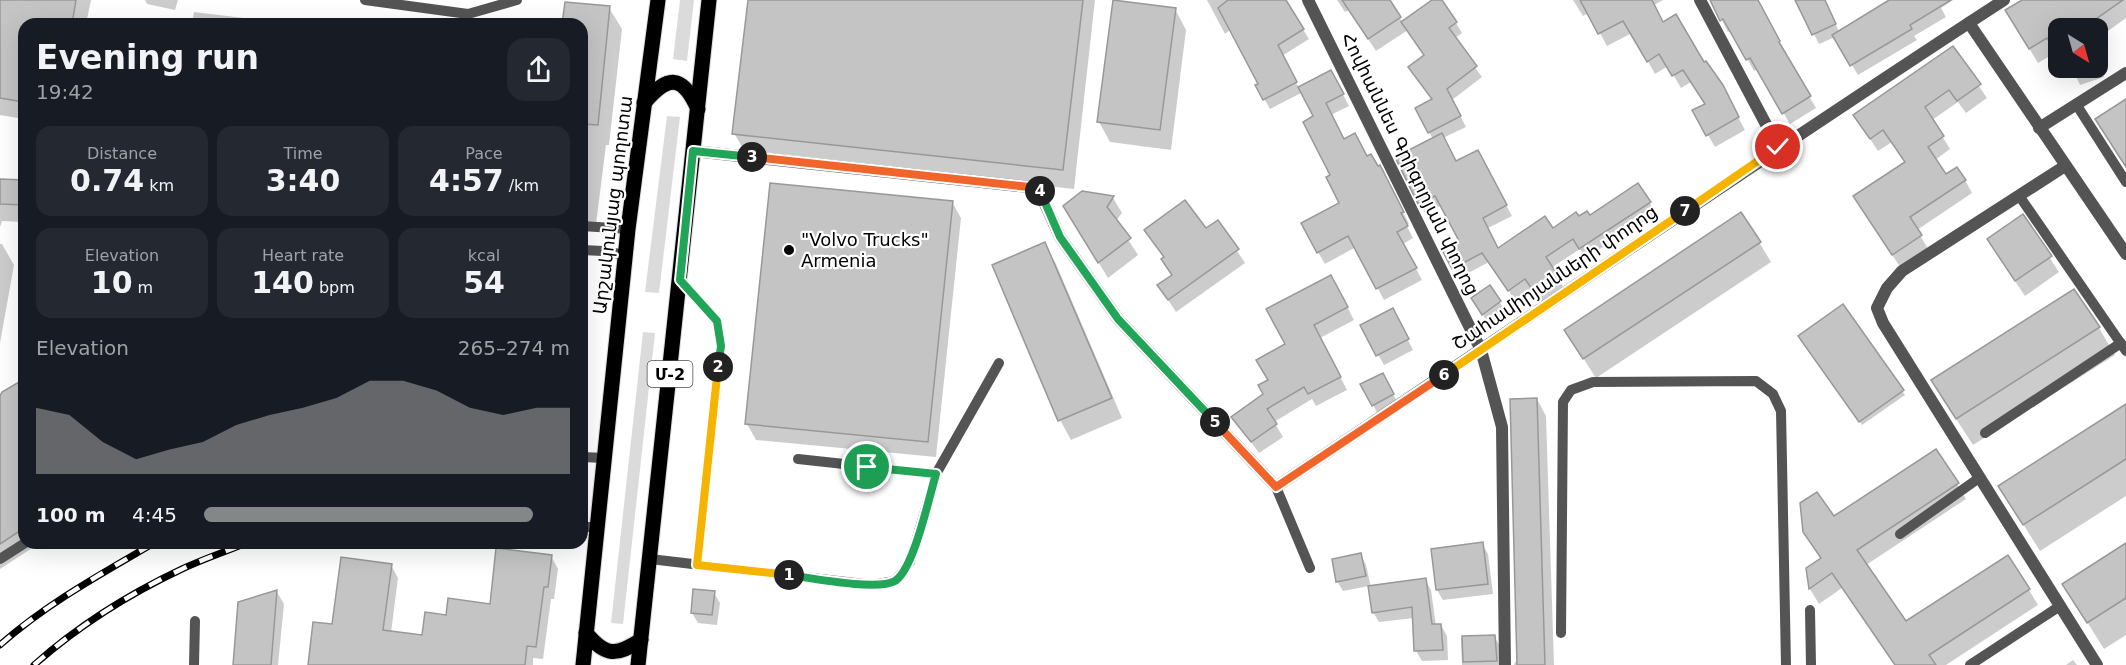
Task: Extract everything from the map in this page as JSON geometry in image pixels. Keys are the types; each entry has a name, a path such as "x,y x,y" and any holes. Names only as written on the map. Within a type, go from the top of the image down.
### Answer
{"main road":[{"name":"Արշակունյաց պողոտա","path":"583,665 590,527 605,458 628,229 658,0"},
{"name":"Մ-2","path":"639,665 709,0"},
{"path":"644,103 664,83 674,82 684,86 690,92 698,109"},
{"path":"586,633 598,647 612,652 628,649 641,640"}],"street":[{"name":"Հովհաննես Գրիգորյան փողոց","path":"1308,0 1482,350 1502,427 1505,665"},
{"path":"1700,0 1778,147"},
{"name":"Շահամիրյանների փողոց","path":"1276,487 1482,350 1778,147 2004,0"},
{"path":"1969,23 2126,254"},
{"path":"2039,128 2126,73"},
{"path":"693,151 1038,188 1060,237 1118,319 1276,487"},
{"path":"2065,166 1902,271 1887,288 1877,308 1883,323 2097,665"}],"lane":[{"path":"365,0 462,18"},
{"path":"470,18 517,0"},
{"path":"2076,104 2126,182"},
{"path":"1985,433 2124,347 2020,197"},
{"path":"588,226 628,229"},
{"path":"588,250 626,255"},
{"path":"680,280 717,321 721,346 697,565"},
{"path":"650,559 872,585 895,581 910,562 936,474 999,363"},
{"path":"1561,633 1563,402 1571,390 1593,382 1756,381 1773,394 1781,411 1786,665"},
{"path":"588,457 605,458"},
{"path":"798,459 936,474"},
{"path":"1900,534 1979,478"},
{"path":"1276,487 1310,568"},
{"path":"0,559 18,547"},
{"path":"1970,665 2060,606"},
{"path":"1810,610 1811,665"},
{"path":"194,665 195,621"}],"shaded area":[{"path":"680,0 694,0 687,61 673,59"},
{"path":"667,116 680,117 659,293 645,292"},
{"path":"643,332 655,333 623,624 611,623"}],"building":[{"path":"0,0 76,0 73,18 18,18 18,101 0,98"},
{"path":"748,0 1083,0 1063,170 732,134"},
{"path":"1113,0 1176,8 1160,130 1097,122"},
{"path":"1228,0 1286,0 1304,29 1278,45 1297,82 1263,100 1255,85 1258,84 1218,8"},
{"path":"1342,0 1390,0 1401,17 1368,39"},
{"path":"1432,0 1442,0 1457,22 1449,28 1477,66 1447,89 1461,116 1428,133 1415,108 1432,99 1408,67 1424,55 1401,22"},
{"path":"1580,0 1652,0 1663,22 1676,14 1704,62 1706,61 1723,85 1739,117 1706,136 1692,110 1705,104 1683,70 1672,76 1659,54 1647,62 1623,21 1598,34"},
{"path":"1710,0 1758,0 1779,42 1811,96 1782,114 1750,58 1746,60 1723,19 1720,21"},
{"path":"1795,0 1825,0 1836,24 1812,35"},
{"path":"1889,0 1951,0 1910,25 1912,29 1850,66 1832,35"},
{"path":"2022,0 2123,0 2097,18 2048,18 2048,39 2029,49 2005,10"},
{"path":"565,2 610,6 598,125 588,124 588,18 563,18"},
{"path":"1953,46 1981,84 1957,101 1949,90 1925,107 1944,136 1928,147 1946,174 1957,167 1966,180 1910,217 1922,235 1892,255 1853,196 1905,162 1883,130 1870,139 1853,115"},
{"path":"1331,70 1344,94 1326,103 1344,139 1355,133 1367,156 1371,154 1378,166 1380,165 1404,212 1401,213 1408,226 1397,232 1417,268 1376,289 1348,236 1317,253 1301,223 1339,203 1326,177 1330,175 1303,122 1313,116 1298,87"},
{"path":"2126,99 2126,167 2095,119"},
{"path":"1442,133 1456,161 1478,150 1507,205 1483,218 1498,248 1545,216 1553,228 1576,212 1579,216 1587,211 1590,215 1638,183 1651,202 1579,249 1573,239 1546,257 1561,280 1537,296 1525,279 1508,291 1482,253 1452,269 1441,248 1458,239 1435,196 1418,204 1395,157"},
{"path":"0,179 18,180 18,205 0,204"},
{"path":"770,183 953,201 928,442 745,424"},
{"path":"1082,191 1114,196 1107,207 1131,238 1098,263 1063,206"},
{"path":"1185,200 1206,228 1218,220 1239,249 1168,300 1157,285 1172,275 1161,259 1164,257 1144,230"},
{"path":"1741,212 1761,242 1583,359 1564,330"},
{"path":"2023,214 2052,256 2015,281 1987,239"},
{"path":"1045,242 1112,398 1058,421 992,265"},
{"path":"1331,275 1348,307 1314,325 1341,377 1308,394 1304,387 1267,409 1277,424 1251,442 1231,417 1263,394 1258,385 1268,380 1256,360 1285,344 1266,309"},
{"path":"1490,285 1501,301 1482,315 1471,298"},
{"path":"2074,289 2100,327 1956,419 1931,380"},
{"path":"1843,304 1904,390 1859,422 1798,336"},
{"path":"1393,308 1409,339 1376,356 1360,325"},
{"path":"1383,373 1394,394 1372,406 1360,384"},
{"path":"18,383 18,532 0,544 0,396 2,392"},
{"path":"1537,398 1545,665 1517,665 1510,399"},
{"path":"2126,404 2126,459 2023,525 1998,486"},
{"path":"1936,449 1959,483 1857,550 1906,621 2008,555 2030,589 1929,655 1936,665 1895,665 1832,573 1809,589 1806,568 1821,558 1803,532 1800,503 1817,492 1834,516"},
{"path":"1483,542 1488,584 1436,590 1431,549"},
{"path":"2126,543 2126,598 2087,623 2062,584"},
{"path":"496,549 552,555 548,587 544,587 536,647 527,646 525,665 308,665 313,622 332,624 341,557 392,564 383,630 422,635 425,612 446,615 448,598 490,604"},
{"path":"1361,553 1366,576 1336,582 1332,559"},
{"path":"1426,578 1432,624 1441,624 1443,650 1414,651 1412,607 1372,613 1368,586"},
{"path":"693,589 715,591 712,615 691,613"},
{"path":"277,590 271,665 233,665 238,602"},
{"path":"1495,635 1497,661 1463,662 1462,636"}],"railway":[{"path":"0,645 55,603 144,549"},
{"path":"34,665 68,637 123,600 182,569 231,549"}],"place":[{"name":"\"Volvo Trucks\" Armenia","path":"789,250"}],"route":[{"path":"867,467 936,474 910,562 895,581 872,585 697,565 721,346 717,321 680,280 693,151 1038,188 1060,237 1118,319 1276,487 1482,350 1778,147"}]}
